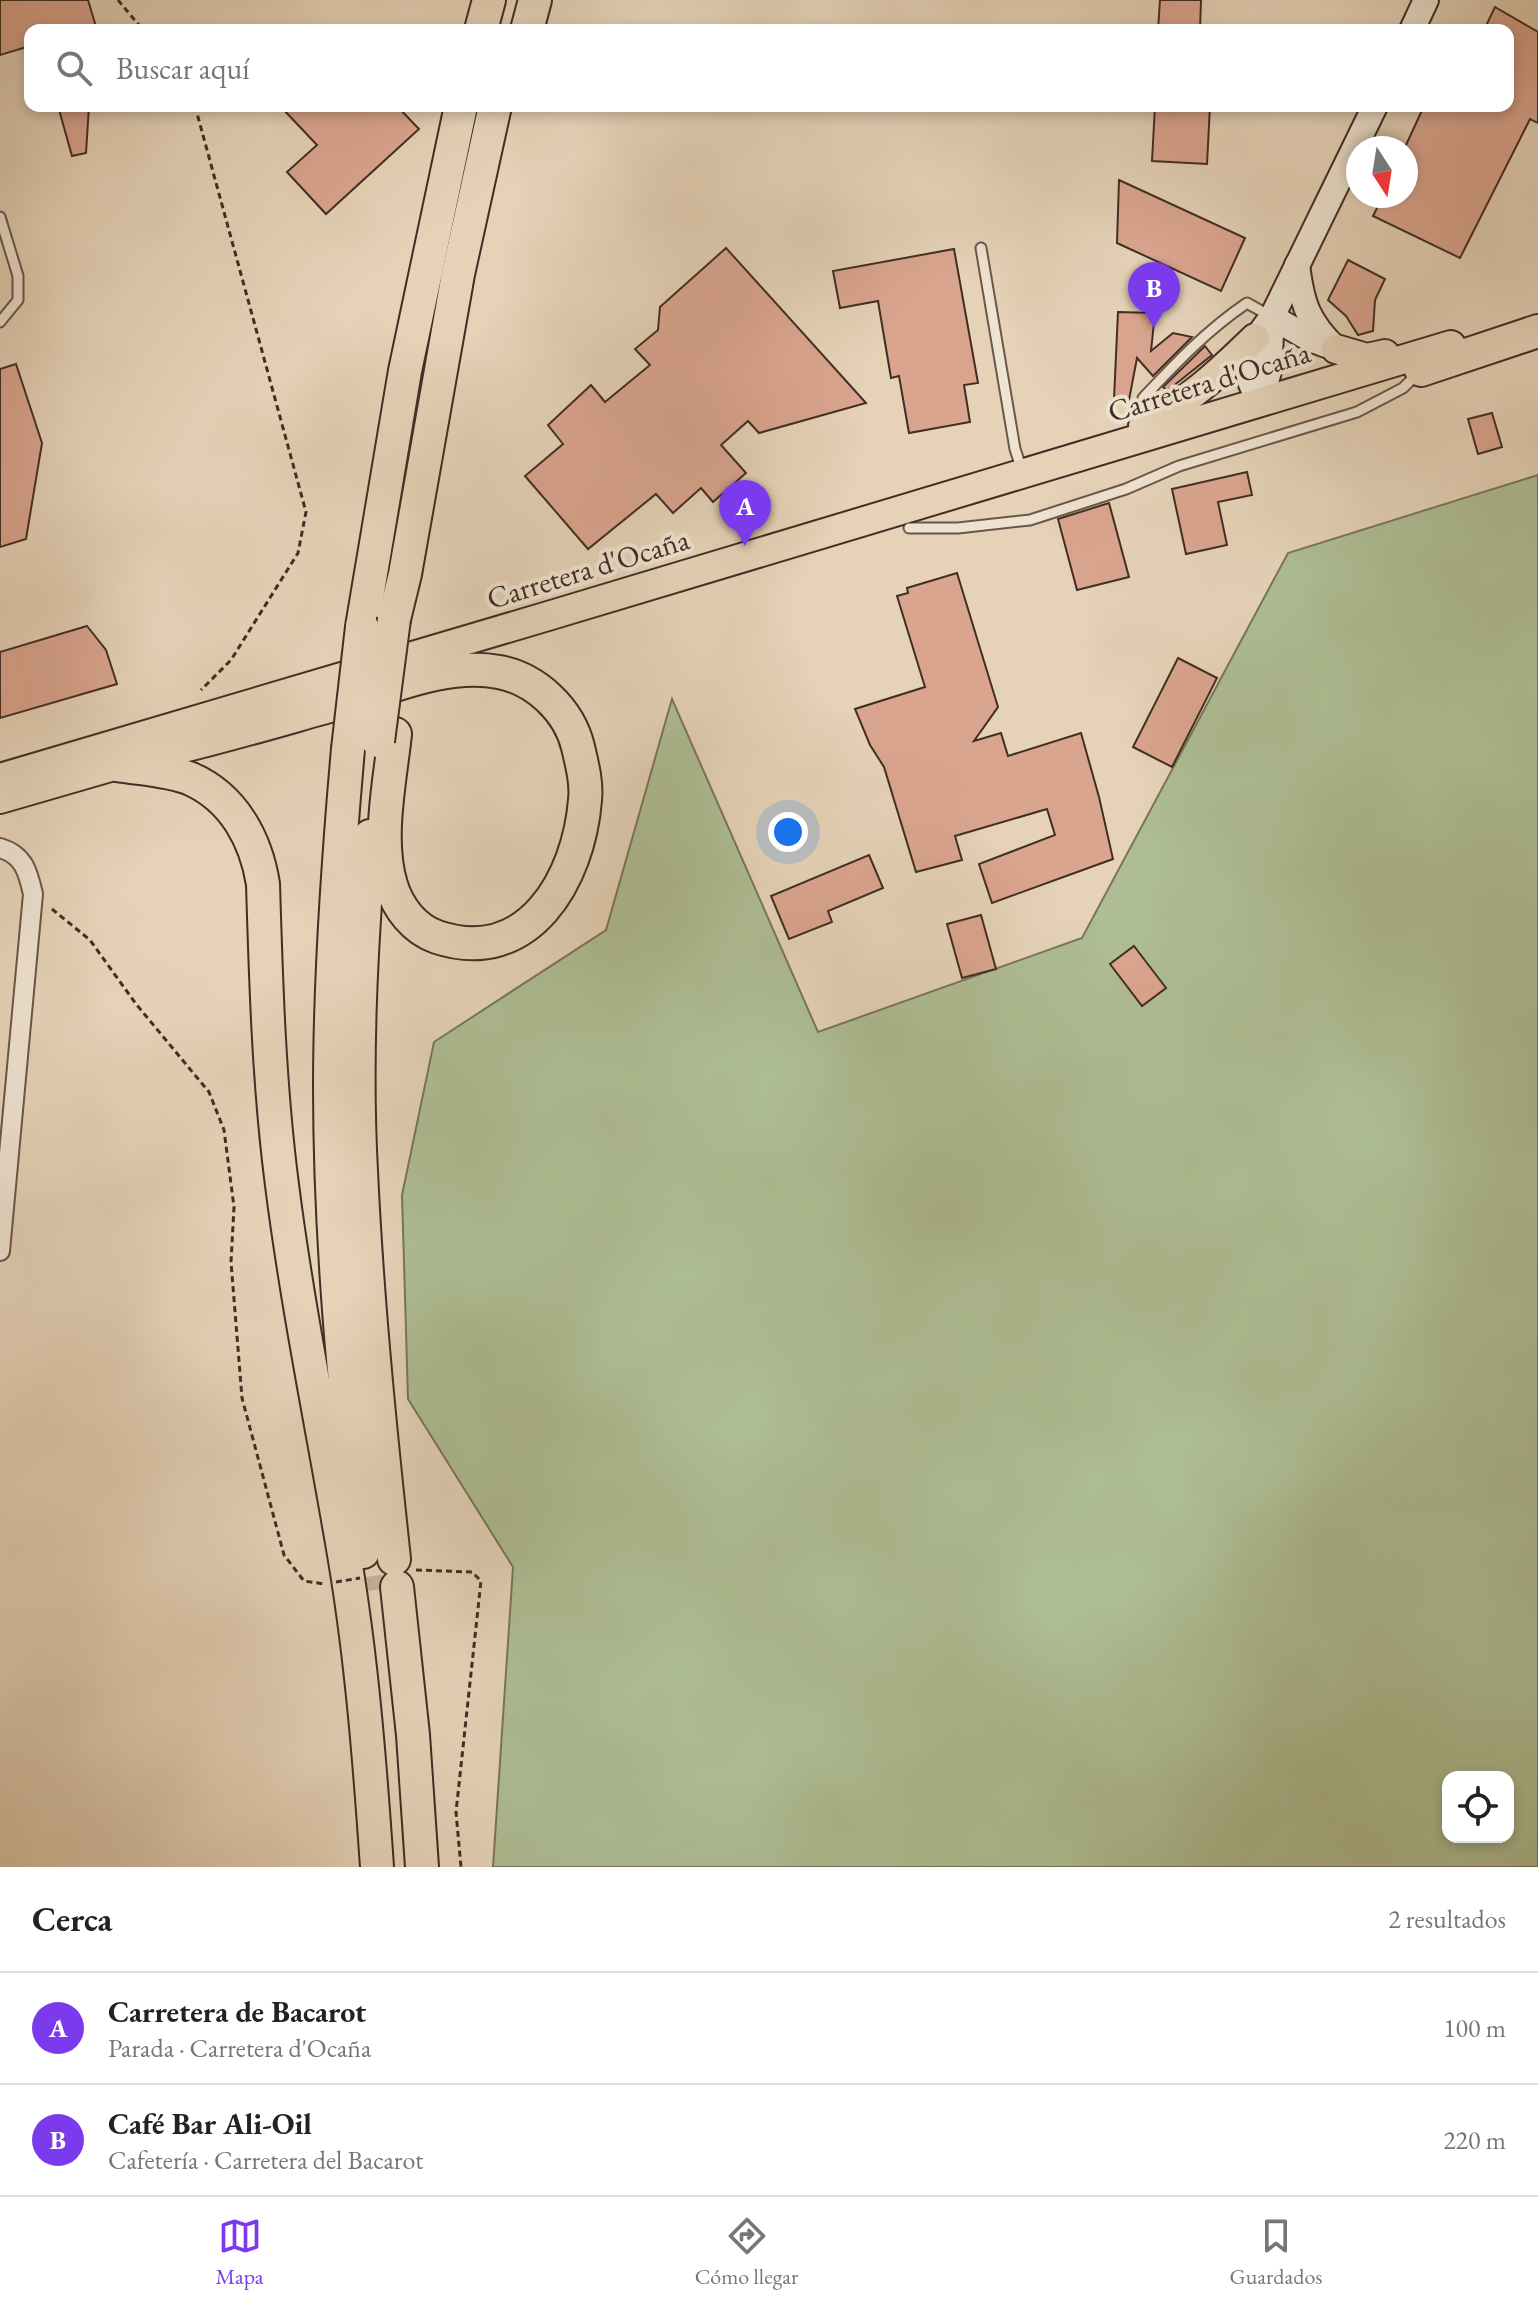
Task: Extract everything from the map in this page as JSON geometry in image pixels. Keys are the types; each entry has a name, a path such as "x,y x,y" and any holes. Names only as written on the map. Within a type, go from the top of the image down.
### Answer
{"highway":[{"path":"465,24 471,0"},
{"path":"483,24 489,0"},
{"path":"513,24 519,0"},
{"path":"529,24 535,0"},
{"path":"372,560 375,451 445,112"},
{"path":"158,752 219,738 449,671 501,672 525,681 547,695 565,715 576,736 586,797 580,839 571,869 550,903 529,924 505,938 477,944 456,943 431,935 410,920 398,905 390,883 386,827 373,741 362,627 405,371 460,112"},
{"path":"422,1867 420,1809 375,1578 344,1377 330,1140 333,940 402,616 405,574 458,274 496,114"},
{"path":"1471,339 1538,316"},
{"path":"1411,374 1538,331"},
{"path":"117,765 191,779 218,795 239,818 260,864 281,1182 308,1362 352,1605 377,1867"},
{"path":"375,1578 391,1867"}],"main road":[{"path":"1023,474 1142,426 1177,407 1202,388 1264,327"},
{"path":"1336,349 1367,358 1443,337 1471,339"},
{"name":"Carretera d'Ocaña","path":"0,778 1471,339"},
{"name":"Carretera d'Ocaña","path":"0,799 117,765 453,657 909,528 1209,439 1411,374"},
{"path":"942,517 1004,489 1251,415 1261,402 1276,407 1327,392 1411,374"}],"street":[{"path":"1415,24 1426,0"},
{"path":"1261,402 1248,374 1250,350 1297,265 1372,112"},
{"path":"1297,265 1303,304 1309,318 1318,332 1336,349"},
{"path":"1264,327 1336,349"},
{"path":"0,1251 33,894 27,866 6,849"}],"lane":[{"path":"0,217 18,276 18,300 0,322"},
{"path":"981,248 1015,449 1023,474"},
{"path":"1142,426 1143,398 1198,340 1247,303 1264,327"},
{"path":"909,528 958,528 1030,520 1126,489 1179,466 1357,412 1403,388 1411,374"}],"path":[{"path":"118,0 138,24"},
{"path":"197,112 306,512 298,553 231,660 201,690"},
{"path":"33,894 90,940 136,1004 209,1092 224,1130 234,1207 231,1262 242,1398 284,1555 304,1581 325,1584 421,1569 472,1572 481,1581 456,1812 461,1867"}],"green space":[{"path":"1538,475 1538,1867 493,1867 513,1567 408,1399 402,1195 434,1042 606,930 672,699 818,1032 1082,938 1288,553"}],"building":[{"path":"0,0 88,0 95,24 24,24 24,48 0,55"},
{"path":"1160,0 1201,0 1200,24 1158,24"},
{"path":"1495,7 1538,32 1538,123 1530,119 1460,258 1373,216 1377,208 1418,208 1418,136 1410,136 1421,112 1514,112 1514,24 1487,24"},
{"path":"60,112 89,112 86,153 72,156"},
{"path":"286,112 403,112 419,129 326,214 287,172 317,145"},
{"path":"1155,112 1210,112 1207,164 1152,161"},
{"path":"1119,180 1245,238 1221,291 1117,243"},
{"path":"726,248 866,403 759,433 748,421 721,445 746,473 713,502 701,488 673,513 656,494 588,549 525,476 563,444 548,425 591,385 605,402 650,365 635,349 658,330 660,307"},
{"path":"954,249 978,383 964,385 970,422 909,433 899,376 891,378 878,301 840,308 833,271"},
{"path":"1348,260 1385,279 1375,300 1373,331 1358,335 1346,316 1328,300"},
{"path":"1118,312 1155,313 1151,351 1173,333 1192,337 1153,376 1137,358 1129,400 1114,399"},
{"path":"1205,346 1212,355 1167,391 1163,387"},
{"path":"16,364 42,443 26,539 0,547 0,369"},
{"path":"1492,413 1502,447 1478,454 1468,419"},
{"path":"1247,472 1252,495 1218,502 1227,545 1186,554 1172,489"},
{"path":"1109,503 1129,577 1077,590 1058,519"},
{"path":"957,573 998,707 974,741 1001,733 1008,756 1081,733 1113,859 992,903 979,864 1055,835 1047,809 955,836 962,860 916,872 884,767 870,745 855,709 925,687 897,596 908,593 907,588"},
{"path":"87,626 106,650 117,684 0,718 0,652"},
{"path":"1178,658 1217,678 1172,767 1133,747"},
{"path":"869,855 883,888 828,911 832,922 789,939 771,896"},
{"path":"981,915 996,969 962,978 947,924"},
{"path":"1134,946 1166,988 1142,1006 1110,964"}],"tunnel":[{"path":"366,1577 368,1591"}],"place":[{"name":"Café Bar Ali-Oil","path":"1154,328"},
{"name":"Carretera de Bacarot","path":"745,546"}]}
